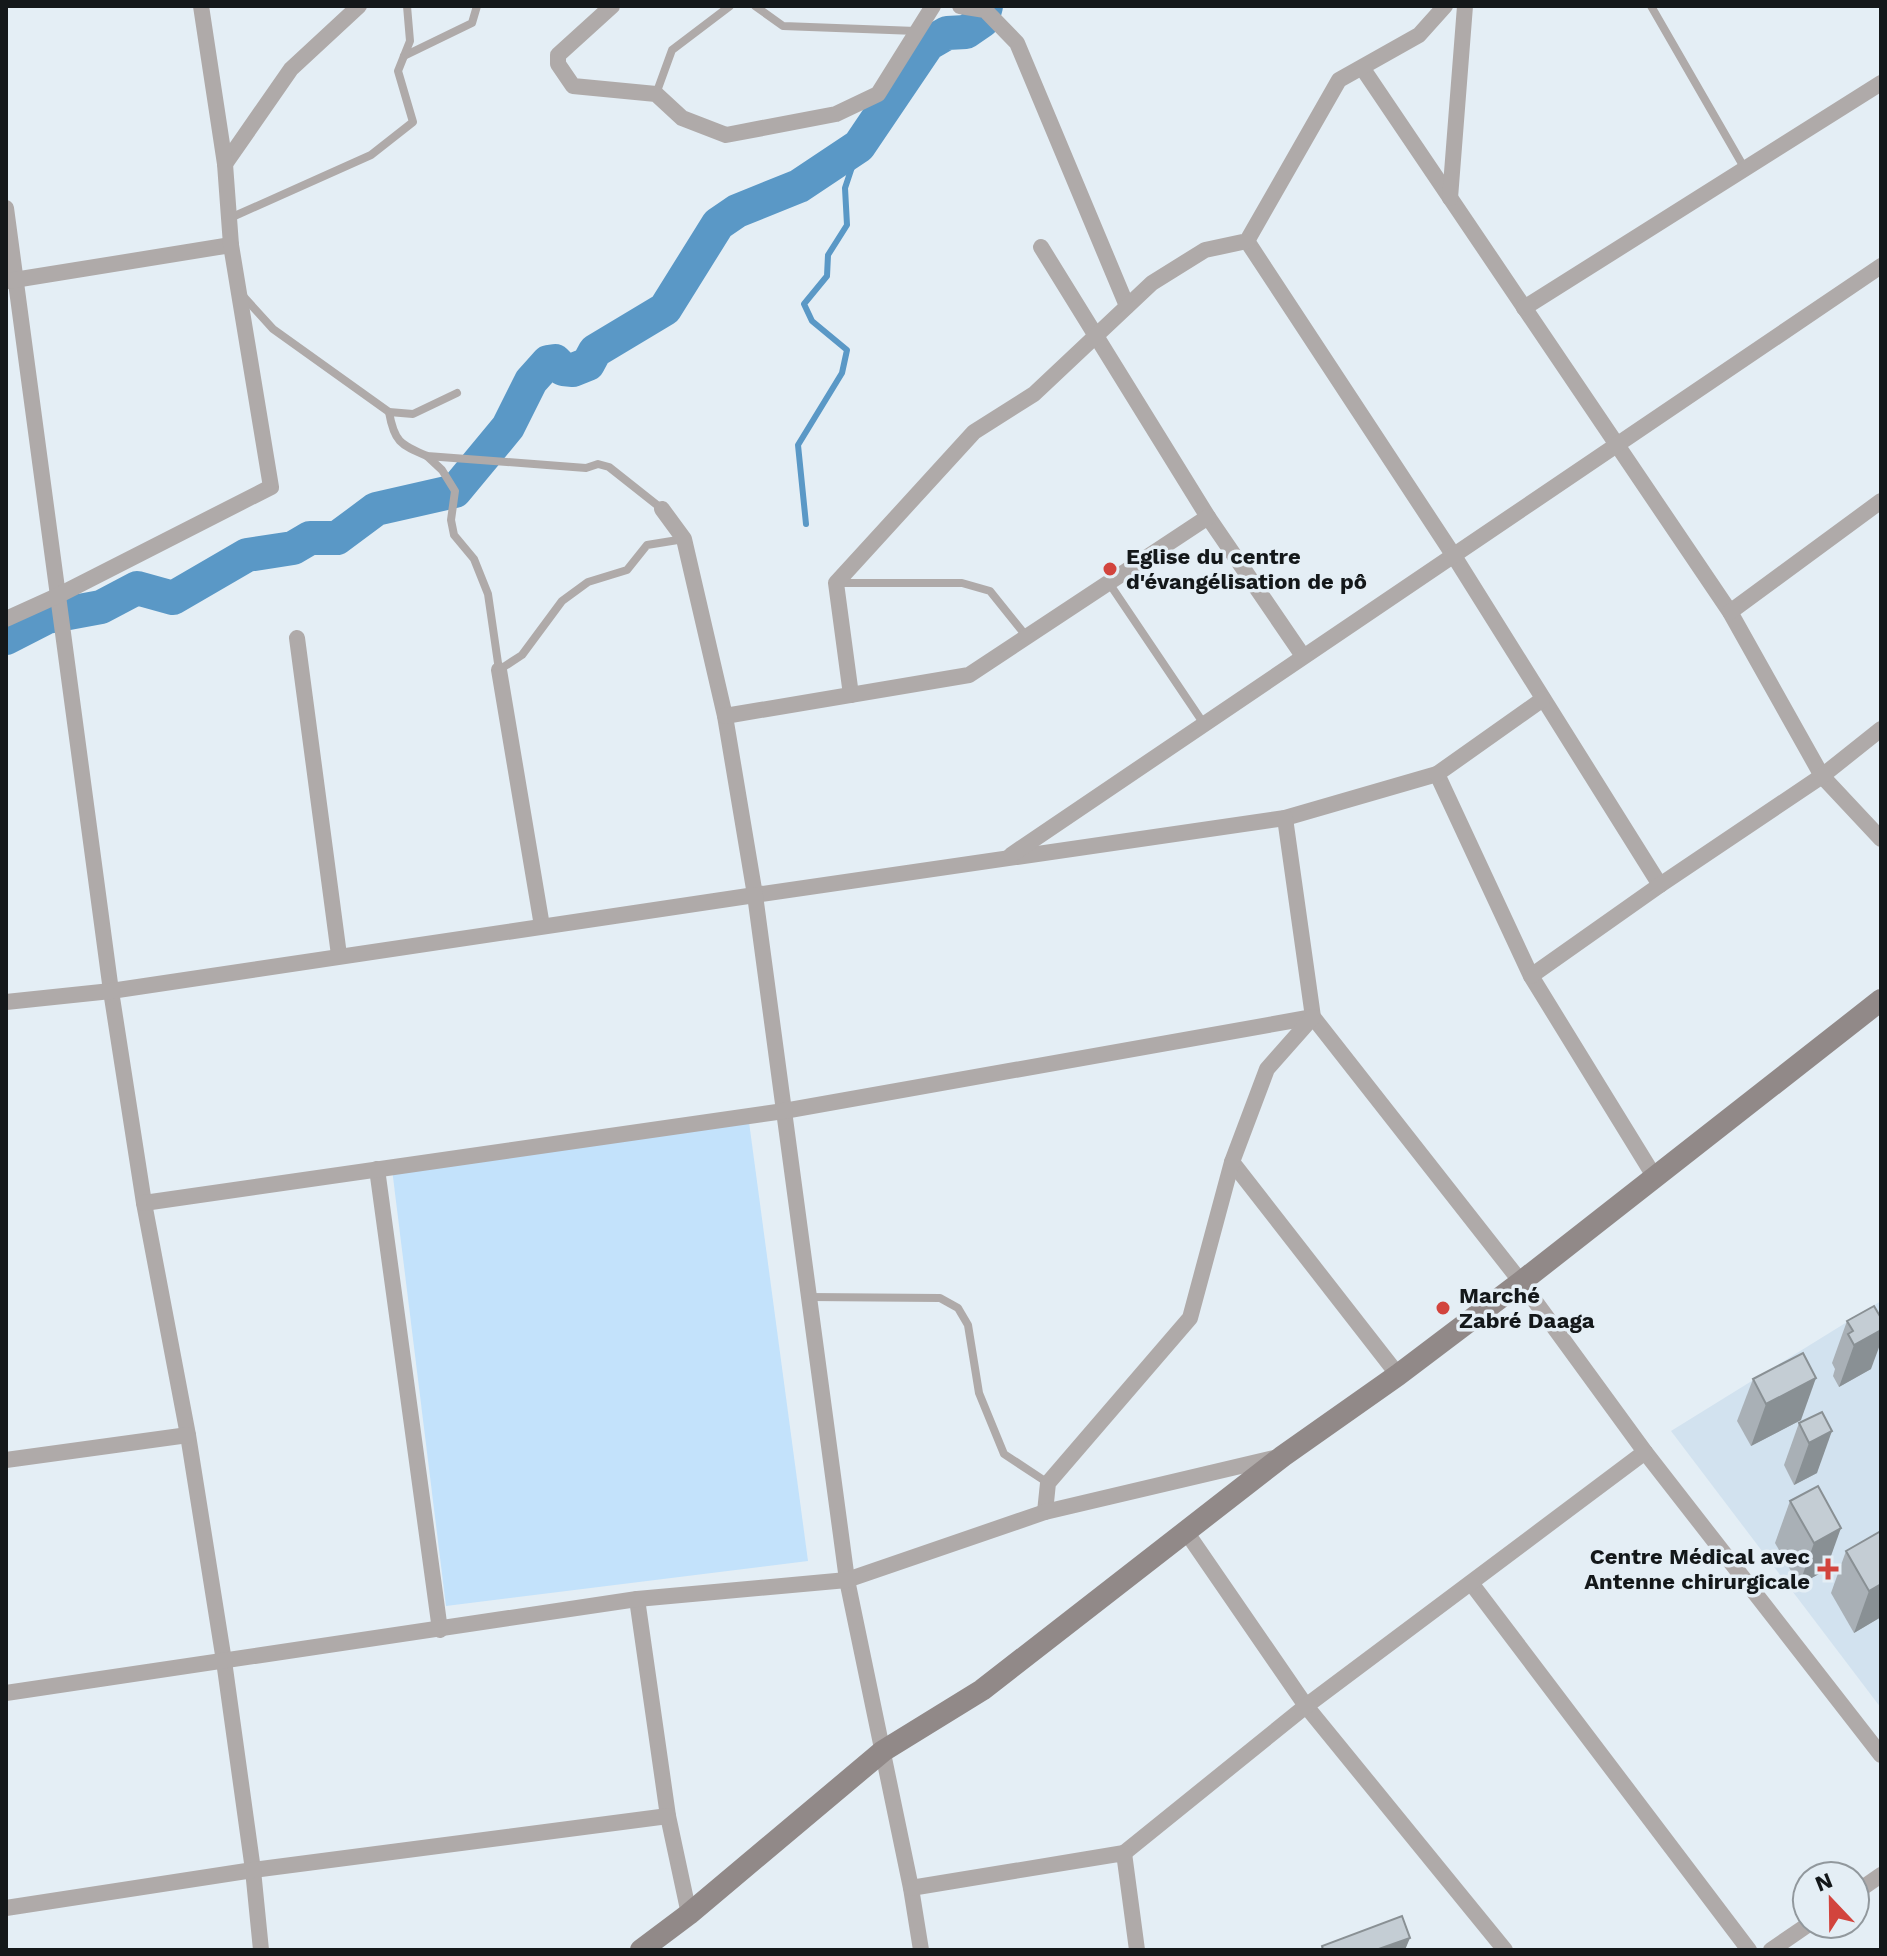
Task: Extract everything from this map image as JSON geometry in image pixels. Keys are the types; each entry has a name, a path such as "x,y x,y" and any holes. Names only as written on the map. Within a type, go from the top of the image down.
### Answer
{"main road":[{"path":"641,1950 689,1914 883,1751 982,1690 1283,1456 1398,1375 1521,1282 1881,1000"}],"street":[{"path":"6,619 61,608 271,487 231,245 225,164 201,6"},
{"path":"225,164 291,69 359,6"},
{"path":"612,6 558,55 558,64 573,86 656,94 682,118 726,135 836,114 878,94 933,6"},
{"path":"960,6 985,10 1017,43 1127,306"},
{"path":"851,695 836,583 974,432 1034,394 1152,283 1205,250 1247,241 1339,80 1419,35 1445,6"},
{"path":"1450,198 1465,6"},
{"path":"1363,69 1730,612 1822,776 1881,839"},
{"path":"1524,308 1881,83"},
{"path":"6,208 11,281 61,608 111,991 144,1203 188,1435 224,1661 261,1950"},
{"path":"1247,241 1454,556 1660,885"},
{"path":"11,281 231,245"},
{"path":"1041,247 1208,517 1303,656"},
{"path":"1007,858 1881,266"},
{"path":"1730,612 1881,501"},
{"path":"662,509 684,539 725,716 755,895 847,1580 921,1950"},
{"path":"725,716 969,675 1208,517"},
{"path":"297,638 339,955"},
{"path":"499,670 542,926"},
{"path":"6,1002 111,991 1285,818 1437,774 1543,699"},
{"path":"1531,976 1822,776 1881,729"},
{"path":"1437,774 1531,976 1654,1176"},
{"path":"1285,818 1313,1017 1521,1282 1645,1452 1881,1755"},
{"path":"144,1203 784,1111 1313,1017"},
{"path":"1045,1512 1048,1483 1190,1318 1232,1162 1267,1069 1313,1017"},
{"path":"1232,1162 1398,1375"},
{"path":"377,1169 440,1630"},
{"path":"6,1460 188,1435"},
{"path":"911,1888 1124,1853 1306,1706 1645,1452"},
{"path":"6,1693 637,1599 847,1580 1045,1512 1283,1456"},
{"path":"1187,1533 1306,1706 1505,1950"},
{"path":"1471,1583 1749,1950"},
{"path":"637,1599 668,1816 689,1914"},
{"path":"6,1908 253,1870 668,1816"},
{"path":"1124,1853 1137,1950"},
{"path":"1771,1950 1791,1936"}],"lane":[{"path":"229,219 371,155 413,122 398,71 410,41 407,6"},
{"path":"404,57 472,23 477,6"},
{"path":"656,94 672,50 730,6"},
{"path":"755,6 783,26 919,31"},
{"path":"1651,6 1745,169"},
{"path":"239,292 273,329 389,412 413,414 457,393"},
{"path":"389,412 393,431 402,446 427,456 586,468 598,464 609,467 662,509"},
{"path":"427,456 442,470 455,491 451,520 454,535 474,559 488,594 499,670 522,655 562,601 588,582 627,570 647,545 684,539"},
{"path":"836,583 962,583 990,591 1027,637"},
{"path":"1109,583 1204,724"},
{"path":"809,1297 940,1298 958,1308 968,1325 979,1393 1004,1454 1048,1483"}],"shaded area":[{"path":"749,1122 808,1561 446,1606 392,1169"},
{"name":"Centre Médical avec Antenne chirurgicale","path":"1881,1301 1881,1708 1671,1431"}],"building":[{"path":"1874,1306 1881,1318 1881,1330 1854,1345 1848,1334 1853,1331 1847,1321"},
{"path":"1803,1353 1816,1378 1766,1404 1753,1379"},
{"path":"1822,1412 1832,1431 1809,1443 1799,1423"},
{"path":"1818,1486 1841,1528 1814,1543 1790,1501"},
{"path":"1881,1531 1881,1584 1869,1591 1846,1551"},
{"path":"1402,1916 1410,1938 1376,1950 1323,1950 1322,1946"}],"waterway":[{"path":"6,638 47,617 101,607 137,588 173,598 247,555 293,548 310,538 337,538 376,509 455,491 508,427 531,381 548,362 555,361 563,369 573,370 588,364 595,351 665,309 718,224 737,211 799,186 859,146 928,44 947,33 966,32 982,21 986,6"},
{"path":"806,524 798,445 842,373 847,350 812,321 804,304 827,276 828,255 847,225 845,188 859,146"}],"place":[{"name":"Eglise du centre d'évangélisation de pô","path":"1110,569"},
{"name":"Marché Zabré Daaga","path":"1443,1308"},
{"name":"Centre Médical avec Antenne chirurgicale","path":"1828,1569"}]}
